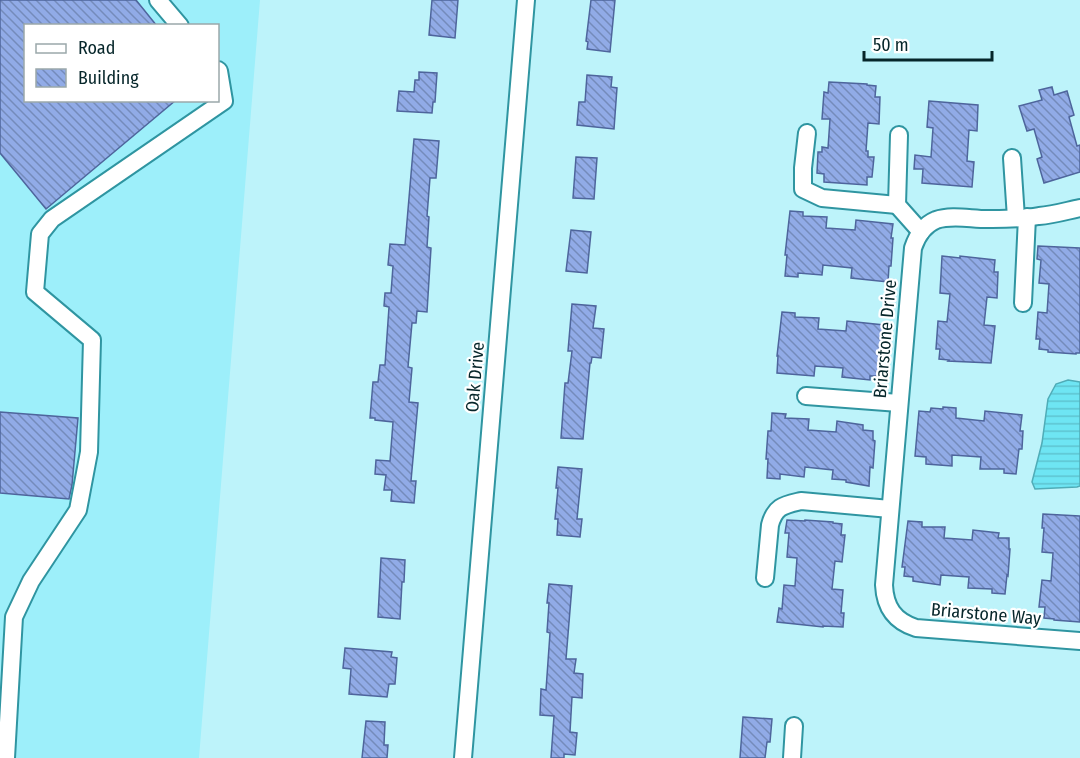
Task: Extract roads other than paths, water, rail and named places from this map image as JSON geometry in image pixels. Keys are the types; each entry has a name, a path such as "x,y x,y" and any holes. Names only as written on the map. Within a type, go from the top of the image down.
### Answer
{"street":[{"path":"158,0 178,24"},
{"name":"Oak Drive","path":"463,758 526,0"},
{"path":"6,758 14,617 31,580 78,510 89,452 92,340 35,292 40,234 52,219 224,101 219,71"},
{"path":"807,133 802,189 822,198 897,205 921,232 929,224 954,217 988,219 1038,217 1080,208"},
{"path":"897,205 899,135"},
{"path":"1012,158 1022,218 1023,303"},
{"name":"Briarstone Drive","path":"894,614 885,599 884,585 913,248 921,232"},
{"path":"806,396 899,403"},
{"path":"765,578 770,525 772,516 778,508 801,501 890,508"},
{"name":"Briarstone Way","path":"894,614 901,621 916,628 1080,640"},
{"path":"792,758 794,726"}]}
